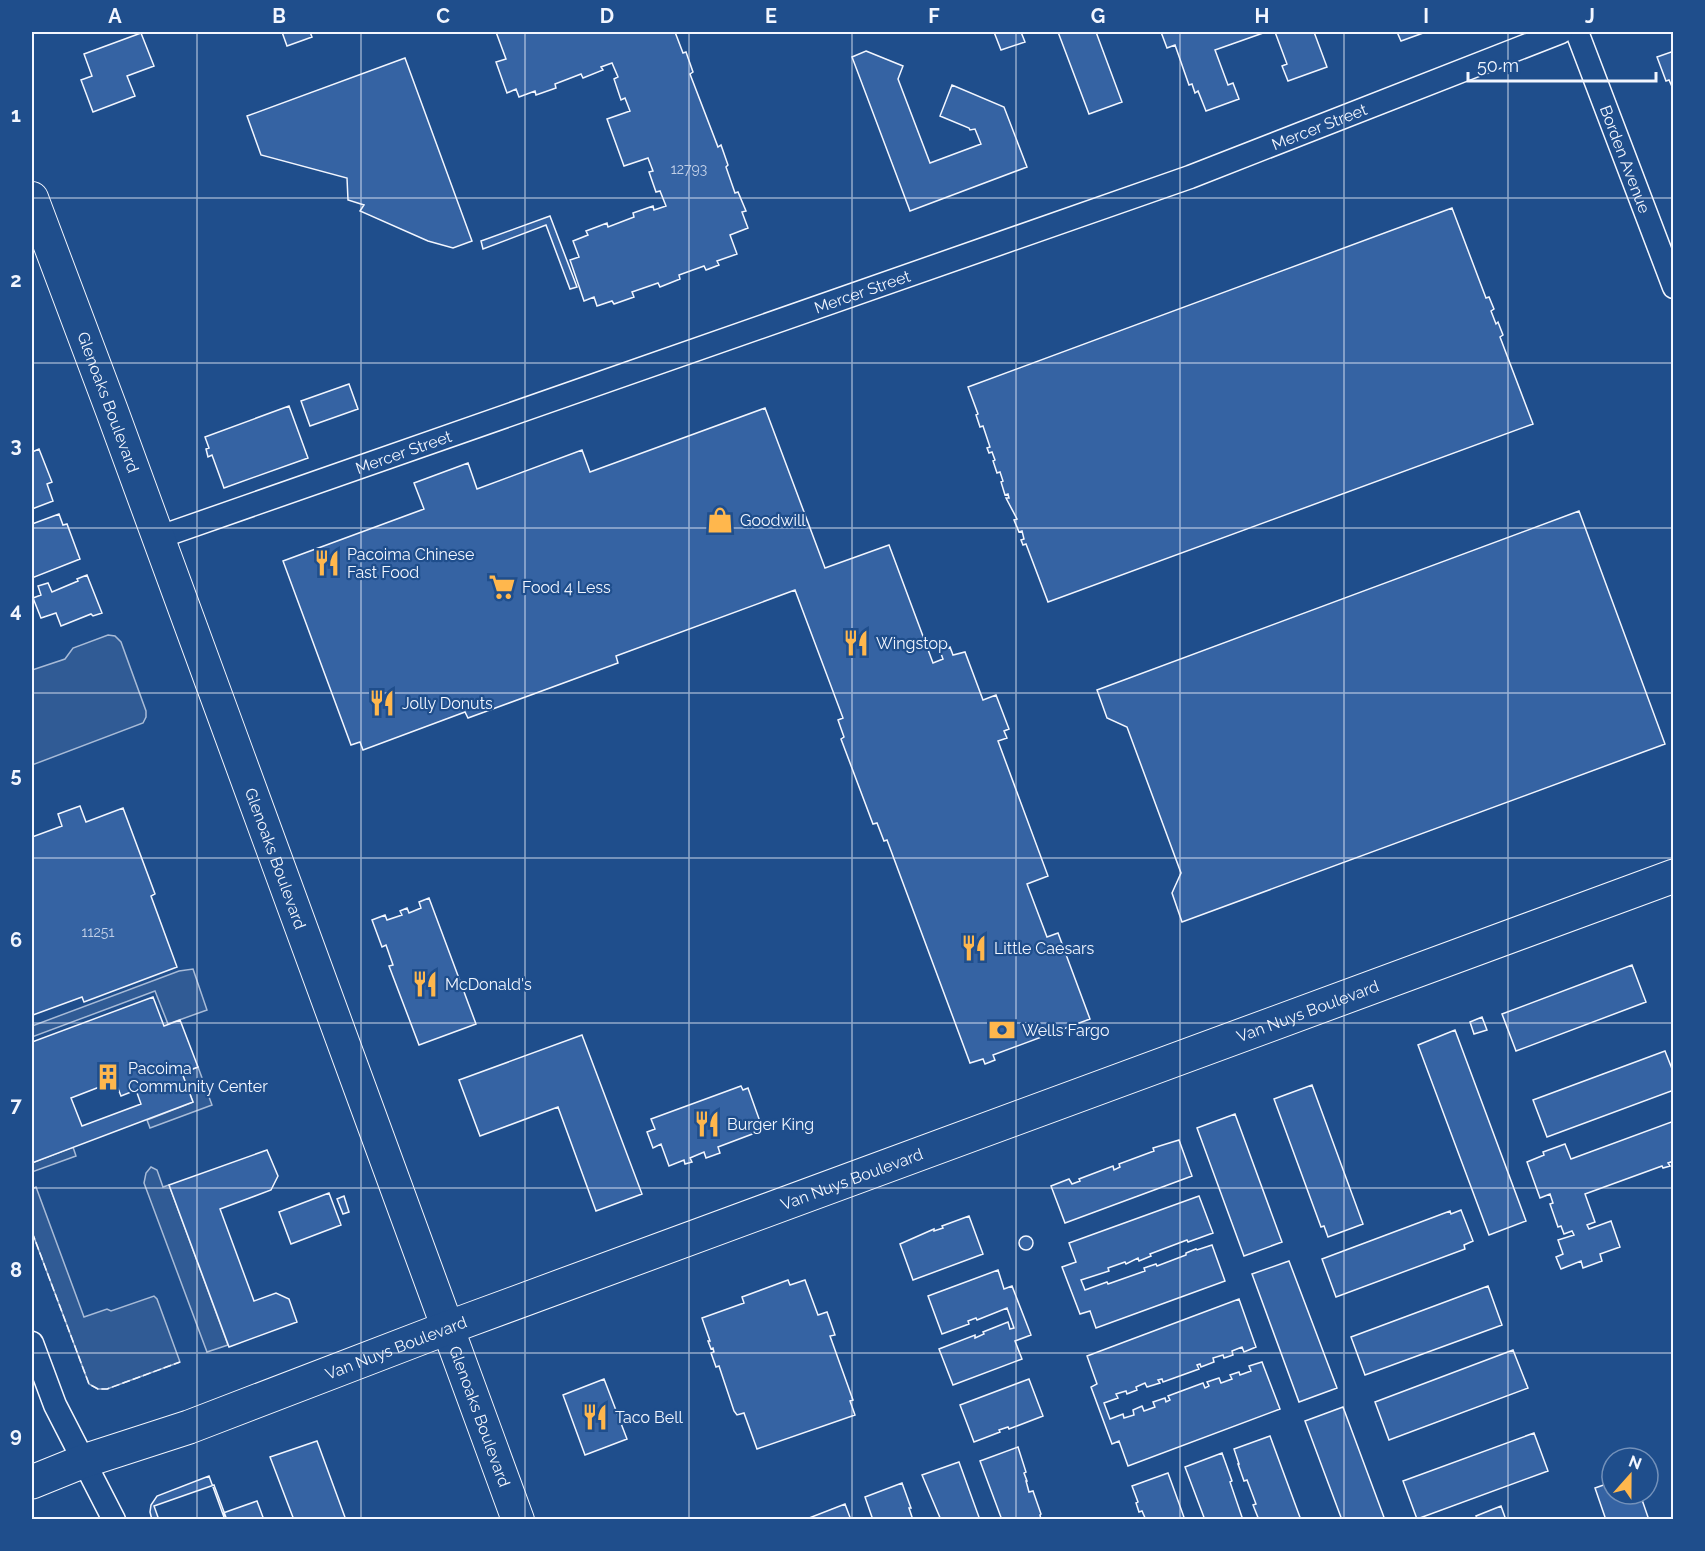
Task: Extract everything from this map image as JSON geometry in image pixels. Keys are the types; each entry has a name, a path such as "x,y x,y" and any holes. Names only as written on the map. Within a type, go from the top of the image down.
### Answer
{"main road":[{"name":"Glenoaks Boulevard","path":"32,198 518,1520"},
{"name":"Van Nuys Boulevard","path":"32,1482 84,1461 189,1427 447,1328 1674,876"}],"street":[{"name":"Mercer Street","path":"157,537 1190,177 1561,32"},
{"name":"Borden Avenue","path":"1577,32 1674,287"},
{"path":"32,1343 55,1405 114,1520"}],"shaded area":[{"path":"108,635 115,636 121,642 146,711 143,723 32,765 32,670 65,659 73,648"},
{"path":"193,969 207,1010 168,1024 155,991 32,1037 32,1026 179,971"},
{"path":"198,1067 212,1105 150,1128 147,1120 193,1102 182,1073"},
{"path":"73,1147 76,1156 32,1172 32,1163"},
{"path":"151,1167 157,1170 163,1187 169,1185 228,1345 207,1352 144,1183 146,1173"},
{"path":"36,1187 84,1317 107,1309 111,1311 154,1296 180,1362 107,1389 98,1389 89,1384 32,1232 32,1189"}],"building":[{"path":"282,32 310,32 312,37 287,46"},
{"path":"496,32 675,32 683,53 686,52 693,72 690,74 718,147 721,145 735,193 738,192 746,211 742,212 748,228 730,235 737,254 717,261 719,265 706,270 704,266 679,275 680,279 660,287 658,283 632,292 634,297 614,304 612,301 597,306 594,297 584,301 570,260 579,257 573,241 588,235 586,231 607,223 608,227 634,217 633,213 653,206 654,210 666,206 660,191 656,192 649,172 653,171 648,158 624,166 607,119 630,111 625,98 621,100 614,79 618,77 612,63 601,67 603,70 583,78 581,74 555,84 556,88 536,95 535,91 519,97 516,89 507,93 496,62 506,59"},
{"path":"994,32 1021,32 1025,42 1001,50"},
{"path":"1058,32 1096,32 1122,102 1089,114"},
{"path":"1161,32 1266,32 1215,50 1228,85 1233,83 1239,99 1206,111 1198,91 1195,93 1192,84 1189,85 1175,45 1167,48"},
{"path":"1275,32 1314,32 1327,67 1288,81 1282,66 1287,64"},
{"path":"1397,32 1426,32 1401,41"},
{"path":"141,33 154,66 127,76 135,96 93,112 81,80 92,76 84,54"},
{"path":"866,51 903,66 898,79 930,163 981,144 975,129 970,130 940,116 952,85 1004,107 1027,167 910,211 852,57"},
{"path":"1674,51 1674,91 1669,80 1666,81 1657,57"},
{"path":"405,58 472,241 453,248 428,241 360,211 364,205 348,200 347,178 261,155 247,116"},
{"path":"1452,208 1486,298 1489,297 1494,309 1491,311 1503,335 1500,337 1533,424 1048,602 1026,544 1023,545 1021,540 1024,539 1022,531 1019,532 1014,520 1017,519 1006,498 1009,498 1008,494 1005,495 1000,472 997,473 992,452 989,453 987,448 990,447 983,426 980,427 976,415 978,414 968,387"},
{"path":"550,216 577,287 570,289 546,225 483,249 481,241"},
{"path":"349,384 358,409 310,426 301,401"},
{"path":"289,406 308,458 224,488 212,455 208,457 206,449 209,448 205,437"},
{"path":"765,408 825,568 889,545 933,663 943,659 940,651 950,647 953,655 965,652 983,700 996,695 1009,729 1004,731 1007,738 998,741 1048,876 1027,884 1047,937 1058,933 1090,1019 993,1055 995,1060 985,1064 983,1059 970,1063 887,840 884,841 877,823 873,824 841,739 844,737 838,720 843,718 795,590 616,656 618,663 468,718 465,712 363,750 360,742 351,745 283,561 424,509 414,483 468,463 477,489 582,450 590,472"},
{"path":"39,449 52,482 47,484 53,501 32,509 32,452"},
{"path":"1579,511 1665,744 1182,922 1172,893 1181,873 1127,727 1107,718 1097,690"},
{"path":"59,514 63,525 67,524 80,559 32,578 32,524"},
{"path":"87,575 102,613 93,616 91,614 61,626 56,613 41,618 33,598 41,595 38,586 48,583 52,592"},
{"path":"80,806 86,822 123,808 155,894 151,896 177,967 84,1002 82,997 33,1015 32,837 62,826 58,814"},
{"path":"429,898 476,1024 419,1045 389,966 393,965 386,945 382,947 372,920 385,915 387,920 402,915 400,911 407,908 409,913 421,908 419,902"},
{"path":"1632,965 1646,1002 1516,1051 1502,1014"},
{"name":"Pacoima Community Center","path":"153,997 164,1026 180,1020 198,1067 182,1073 193,1102 32,1163 32,1042","holes":["115,1081 121,1096 136,1090 141,1104 82,1126 71,1098"]},
{"path":"1482,1017 1487,1030 1474,1034 1470,1022"},
{"path":"1455,1030 1526,1221 1489,1235 1418,1045"},
{"path":"582,1035 642,1194 596,1211 558,1107 480,1136 459,1080"},
{"path":"1665,1051 1674,1074 1674,1090 1547,1137 1533,1100"},
{"path":"1312,1085 1363,1224 1328,1237 1324,1226 1321,1227 1274,1099"},
{"name":"Burger King","path":"741,1086 743,1090 748,1088 763,1130 718,1147 720,1153 706,1158 704,1152 690,1158 692,1162 685,1164 684,1160 669,1166 661,1144 653,1148 647,1132 655,1129 651,1119"},
{"path":"1235,1114 1282,1242 1244,1256 1197,1128"},
{"path":"1674,1121 1674,1161 1668,1163 1670,1166 1663,1168 1662,1166 1585,1194 1595,1222 1587,1225 1589,1229 1611,1221 1620,1247 1600,1254 1602,1261 1583,1268 1581,1261 1561,1269 1556,1257 1563,1254 1558,1240 1574,1235 1572,1231 1564,1234 1561,1226 1558,1227 1550,1204 1553,1203 1550,1194 1540,1198 1527,1162 1544,1155 1543,1152 1565,1144 1571,1159"},
{"path":"1179,1140 1192,1176 1065,1223 1051,1186 1069,1179 1072,1184 1113,1166 1114,1170 1120,1167 1119,1164 1154,1151 1153,1148"},
{"path":"267,1150 278,1176 271,1190 220,1209 254,1301 276,1293 289,1299 297,1322 229,1347 169,1185"},
{"path":"329,1193 341,1225 291,1244 279,1212"},
{"path":"344,1196 349,1212 343,1214 337,1199"},
{"path":"1199,1196 1213,1233 1150,1254 1151,1256 1139,1261 1138,1258 1126,1264 1125,1262 1108,1268 1109,1271 1081,1280 1085,1290 1107,1282 1108,1284 1145,1271 1144,1268 1156,1264 1157,1266 1196,1249 1212,1245 1225,1281 1096,1328 1090,1311 1080,1314 1062,1267 1076,1262 1069,1243"},
{"path":"1461,1210 1473,1241 1464,1245 1465,1249 1336,1297 1322,1259 1450,1211 1451,1214"},
{"path":"969,1216 983,1254 913,1280 900,1244"},
{"path":"1023,1236 1029,1236 1033,1243 1029,1250 1023,1250 1019,1246 1019,1240"},
{"path":"1289,1261 1337,1388 1299,1402 1252,1274"},
{"path":"998,1270 1004,1289 1012,1286 1031,1335 1015,1341 1022,1359 953,1385 939,1349 975,1335 975,1338 984,1334 983,1332 1008,1322 1010,1329 1014,1328 1007,1308 977,1320 976,1318 968,1321 969,1324 942,1334 928,1296"},
{"path":"788,1280 790,1285 805,1280 818,1315 827,1312 835,1335 830,1336 853,1400 850,1401 855,1415 757,1449 744,1413 737,1415 734,1411 719,1366 716,1367 711,1353 714,1352 713,1348 711,1349 708,1341 710,1341 702,1318 744,1303 742,1297"},
{"path":"1488,1286 1502,1325 1365,1375 1351,1337"},
{"path":"1239,1299 1256,1347 1244,1352 1242,1347 1232,1351 1233,1355 1213,1358 1214,1362 1201,1367 1200,1364 1197,1365 1199,1369 1163,1382 1162,1379 1158,1380 1160,1383 1147,1387 1145,1383 1136,1387 1137,1390 1127,1394 1126,1391 1116,1394 1118,1398 1104,1403 1110,1419 1123,1414 1124,1418 1134,1415 1133,1410 1142,1406 1144,1411 1155,1407 1153,1402 1165,1398 1166,1402 1170,1400 1168,1396 1203,1383 1205,1388 1209,1386 1207,1382 1219,1378 1221,1383 1232,1379 1230,1375 1239,1372 1240,1375 1251,1371 1249,1366 1262,1362 1280,1409 1128,1466 1119,1441 1112,1444 1091,1387 1097,1384 1087,1356"},
{"path":"1513,1350 1528,1388 1389,1440 1375,1402"},
{"name":"Taco Bell","path":"604,1379 627,1439 585,1455 563,1395"},
{"path":"1029,1379 1043,1416 1009,1429 1008,1427 999,1430 1000,1432 974,1442 960,1405"},
{"path":"1343,1407 1385,1520 1342,1520 1305,1421"},
{"path":"1534,1433 1548,1471 1417,1519 1403,1481"},
{"path":"1270,1436 1301,1520 1259,1520 1247,1480 1244,1481 1234,1449"},
{"path":"317,1441 346,1520 294,1520 270,1457"},
{"path":"1018,1447 1026,1472 1024,1473 1029,1492 1033,1491 1041,1520 1002,1520 980,1461"},
{"path":"1222,1453 1243,1520 1205,1520 1185,1467"},
{"path":"959,1462 980,1520 941,1520 922,1475"},
{"path":"1168,1473 1185,1520 1146,1520 1142,1511 1139,1512 1132,1486"},
{"path":"209,1476 225,1520 152,1520 151,1505 157,1496"},
{"path":"902,1483 913,1520 873,1520 865,1497"},
{"path":"214,1485 227,1520 159,1520 154,1506"},
{"path":"1600,1486 1600,1503 1595,1488"},
{"path":"257,1501 264,1520 225,1520 223,1513"},
{"path":"845,1504 851,1520 809,1520 809,1518"},
{"path":"1501,1506 1506,1520 1478,1520 1476,1516"},
{"path":"1601,1506 1644,1506 1649,1520 1606,1520"}],"fence":[{"path":"32,1232 89,1384 98,1389 107,1389 180,1362"}],"place":[{"name":"Goodwill","path":"720,520"},
{"name":"Pacoima Chinese Fast Food","path":"327,563"},
{"name":"Food 4 Less","path":"502,587"},
{"name":"Wingstop","path":"856,643"},
{"name":"Jolly Donuts","path":"382,703"},
{"name":"Little Caesars","path":"974,948"},
{"name":"McDonald's","path":"425,984"},
{"name":"Wells Fargo","path":"1002,1030"},
{"name":"Pacoima Community Center","path":"108,1077"},
{"name":"Burger King","path":"707,1124"},
{"name":"Taco Bell","path":"595,1417"}]}
